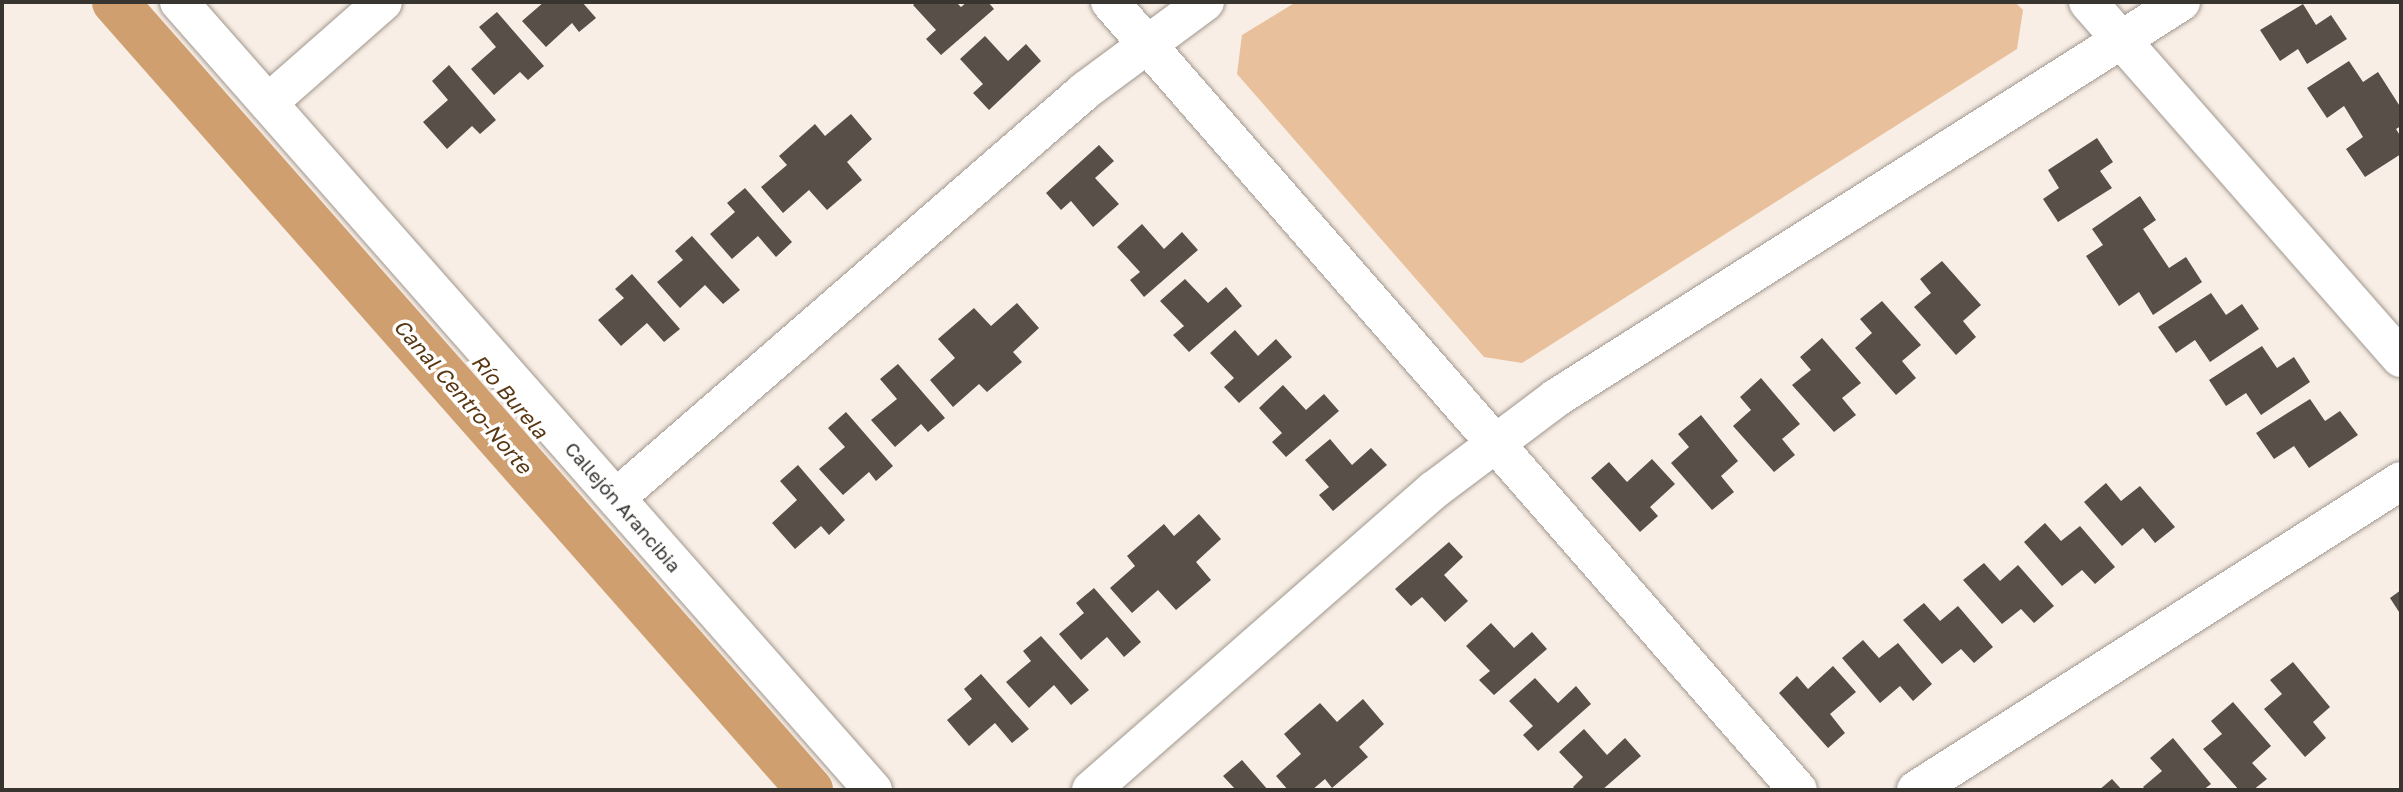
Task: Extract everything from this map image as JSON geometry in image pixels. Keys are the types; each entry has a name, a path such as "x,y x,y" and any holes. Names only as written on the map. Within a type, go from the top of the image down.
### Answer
{"street":[{"name":"Callejón Arancibia","path":"179,2 873,790"},
{"path":"268,103 383,2"},
{"path":"1110,2 1798,790"},
{"path":"616,498 1086,90 1205,2"},
{"path":"2088,2 2401,358"},
{"path":"1091,790 1434,490 1556,398 2182,2"},
{"path":"1916,790 2401,481"}],"shaded area":[{"path":"1296,2 2015,2 2023,10 2017,49 1522,363 1484,357 1237,74 1242,35"}],"building":[{"path":"544,2 582,2 596,18 579,32 572,23 546,47 522,21"},
{"path":"917,2 956,2 961,7 967,2 988,2 994,9 941,55 926,39 936,30 913,5"},
{"path":"2303,4 2316,25 2331,15 2347,39 2307,64 2298,49 2280,61 2260,30"},
{"path":"497,12 544,66 528,80 520,72 494,95 471,69 496,47 479,27"},
{"path":"985,36 1008,61 1026,44 1041,61 989,110 973,93 983,84 960,59"},
{"path":"2349,61 2363,82 2378,72 2401,108 2401,126 2396,129 2401,137 2401,154 2365,177 2346,149 2363,137 2344,106 2327,118 2307,88"},
{"path":"449,65 496,120 480,134 472,126 447,149 423,122 448,100 432,81"},
{"path":"851,114 872,139 847,162 862,180 827,210 809,190 783,213 761,187 787,165 779,156 815,124 825,136"},
{"path":"2097,138 2113,162 2100,171 2112,188 2058,222 2043,199 2059,188 2048,170"},
{"path":"1099,145 1114,161 1095,178 1119,204 1093,227 1071,201 1061,210 1046,193"},
{"path":"745,188 792,242 776,257 758,236 732,259 710,234 735,212 727,203"},
{"path":"2140,196 2156,220 2143,229 2169,268 2186,257 2202,282 2153,315 2139,292 2119,306 2086,256 2103,245 2092,229"},
{"path":"1142,224 1164,249 1182,232 1198,250 1144,297 1130,280 1140,272 1117,247"},
{"path":"692,236 740,290 723,304 705,285 680,308 657,282 683,260 675,251"},
{"path":"1942,261 1981,305 1963,321 1976,337 1956,355 1914,307 1931,293 1920,279"},
{"path":"632,274 680,329 664,342 647,323 621,346 598,320 624,298 615,289"},
{"path":"1185,279 1208,303 1226,287 1242,306 1189,352 1173,335 1184,326 1160,301"},
{"path":"2211,293 2226,315 2242,304 2259,329 2210,362 2195,340 2176,353 2158,327"},
{"path":"1882,301 1921,345 1902,361 1916,378 1896,395 1855,348 1872,333 1860,319"},
{"path":"1017,303 1039,328 1013,352 1022,362 987,392 979,384 953,407 930,380 955,358 938,339 974,308 991,326"},
{"path":"1235,330 1258,356 1276,339 1292,357 1239,403 1224,387 1234,378 1210,353"},
{"path":"1822,338 1861,383 1842,398 1856,415 1834,432 1792,385 1811,370 1800,357"},
{"path":"2262,346 2277,368 2294,357 2310,382 2261,415 2246,393 2226,406 2209,380"},
{"path":"898,364 945,418 928,432 921,424 895,447 871,420 897,399 880,379"},
{"path":"1761,378 1800,424 1782,439 1795,455 1774,472 1733,426 1751,410 1740,397"},
{"path":"1283,385 1306,410 1324,394 1339,411 1286,457 1272,442 1282,433 1259,408"},
{"path":"2310,399 2325,421 2340,411 2358,435 2309,468 2294,446 2274,459 2256,433"},
{"path":"846,412 893,466 876,481 869,472 843,495 819,469 845,447 828,428"},
{"path":"1701,415 1738,461 1721,476 1734,492 1712,510 1671,463 1689,447 1678,434"},
{"path":"1330,439 1352,465 1371,448 1387,465 1333,511 1319,495 1329,487 1305,460"},
{"path":"1652,459 1675,484 1650,507 1658,516 1640,532 1591,478 1609,462 1627,482"},
{"path":"798,465 845,520 829,535 821,526 795,549 772,523 797,500 780,481"},
{"path":"2106,483 2121,501 2140,486 2175,527 2155,543 2143,528 2122,546 2084,502"},
{"path":"1199,514 1221,539 1196,562 1211,580 1176,610 1158,590 1132,613 1110,588 1135,566 1127,556 1164,524 1174,536"},
{"path":"2045,523 2061,541 2080,526 2115,567 2095,584 2082,570 2062,586 2024,542"},
{"path":"1449,542 1463,557 1444,575 1468,601 1445,622 1422,597 1411,606 1395,589"},
{"path":"1984,563 2000,581 2018,565 2054,606 2034,623 2021,609 2002,624 1963,580"},
{"path":"1094,588 1141,642 1124,657 1107,637 1081,660 1059,634 1084,613 1076,603"},
{"path":"2401,590 2401,615 2390,598"},
{"path":"1924,603 1940,621 1958,606 1993,647 1974,663 1961,649 1942,664 1903,620"},
{"path":"1491,623 1514,648 1532,632 1547,649 1494,695 1479,680 1490,671 1466,646"},
{"path":"1041,636 1089,690 1071,705 1054,685 1029,708 1006,682 1031,661 1023,651"},
{"path":"1863,640 1879,658 1898,643 1932,684 1913,701 1900,686 1880,703 1842,658"},
{"path":"2293,662 2330,707 2313,722 2326,738 2305,757 2264,709 2282,694 2270,680"},
{"path":"1833,666 1856,692 1830,714 1845,733 1828,748 1779,693 1797,676 1808,689"},
{"path":"981,674 1029,729 1012,743 995,723 969,746 947,720 972,699 964,689"},
{"path":"1535,678 1558,703 1576,686 1591,704 1538,751 1523,735 1533,726 1509,701"},
{"path":"1363,699 1384,724 1359,747 1368,757 1332,788 1325,779 1312,790 1288,790 1276,776 1301,754 1284,734 1320,703 1337,722"},
{"path":"2233,702 2271,746 2252,763 2267,779 2253,790 2239,790 2203,749 2222,734 2211,721"},
{"path":"1584,729 1607,755 1625,738 1641,756 1602,790 1576,790 1573,787 1583,777 1559,752"},
{"path":"2173,738 2211,784 2203,790 2146,790 2143,787 2162,771 2150,758"},
{"path":"1242,760 1268,790 1236,790 1223,776"},
{"path":"2112,779 2122,790 2099,790"}],"waterway":[{"name":"Canal Centro-Norte","path":"115,2 810,790"}],"water label":[{"name":"Río Burela","path":"510,396"}]}
